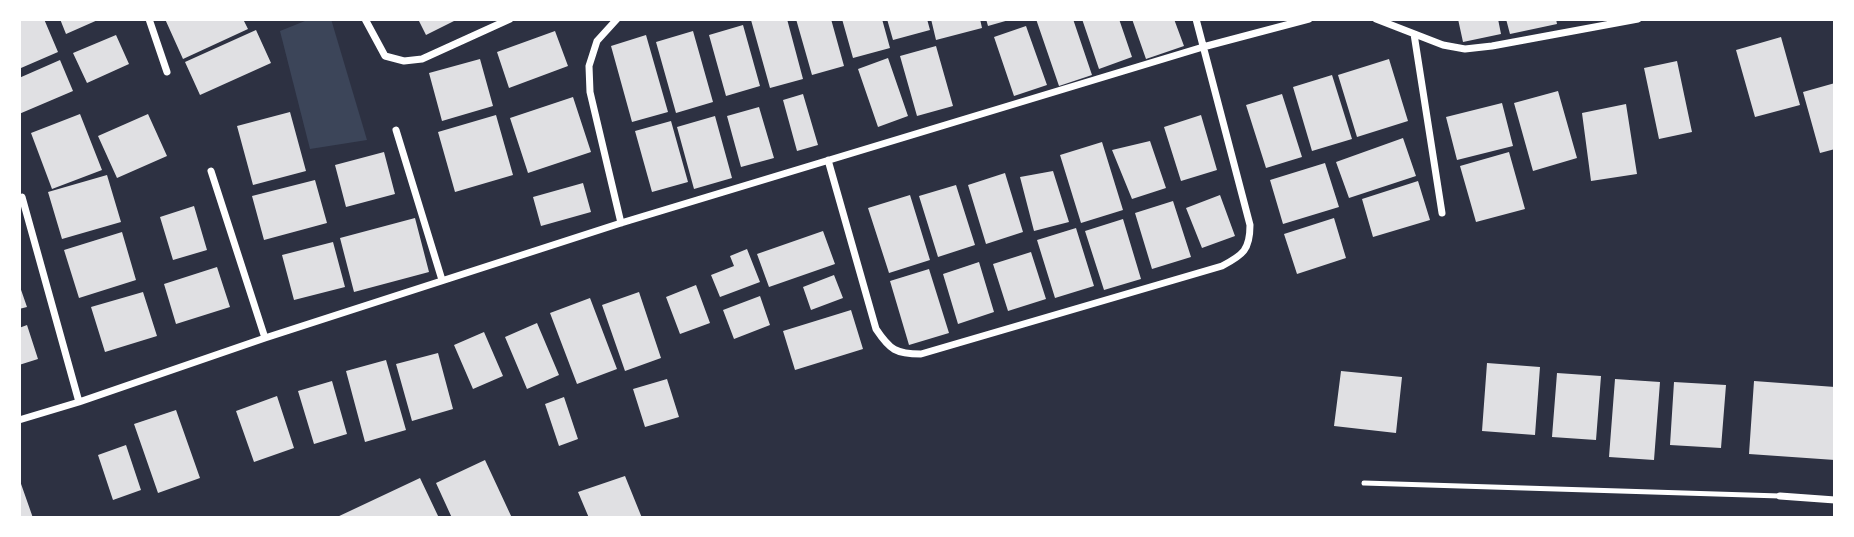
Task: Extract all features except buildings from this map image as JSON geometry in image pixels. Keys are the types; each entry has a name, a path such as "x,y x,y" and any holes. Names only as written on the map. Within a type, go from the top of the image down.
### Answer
{"street":[{"path":"149,19 167,72"},
{"path":"365,19 385,56 404,61 422,59 510,19"},
{"path":"617,19 597,41 589,66 590,92 621,223"},
{"path":"828,160 876,329 886,343 900,354 921,355 1222,266 1240,257 1250,242 1250,225 1196,19"},
{"path":"19,420 621,223 1203,47 1310,19"},
{"path":"1376,19 1443,45 1465,49 1638,19"},
{"path":"1414,34 1442,213"},
{"path":"396,130 442,280"},
{"path":"212,171 265,338"},
{"path":"22,197 79,402"},
{"path":"1780,496 1835,500"}],"lane":[{"path":"1364,482 1780,496"}],"shaded area":[{"path":"310,19 331,19 367,140 310,149 280,31"}]}
